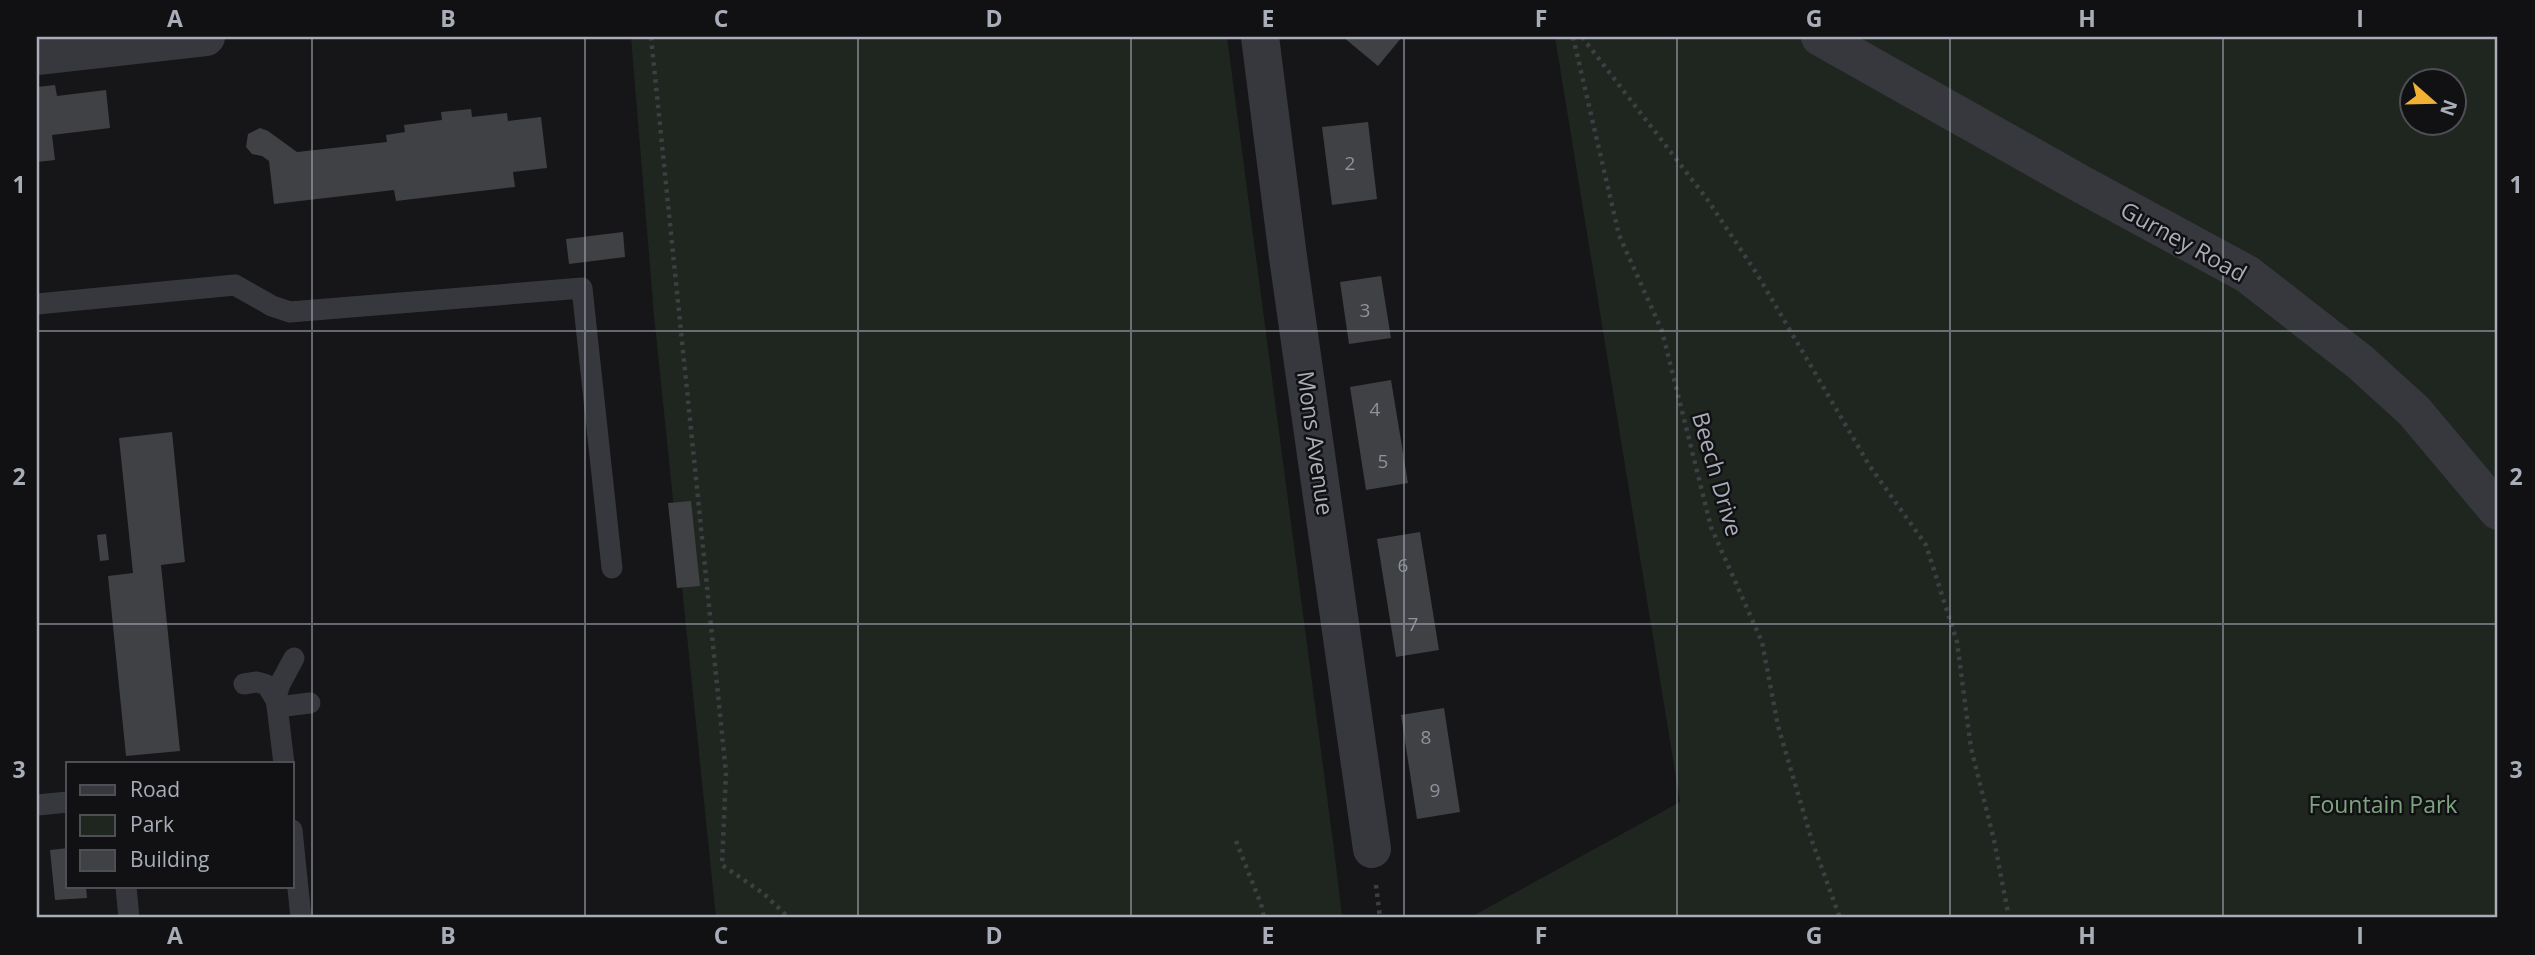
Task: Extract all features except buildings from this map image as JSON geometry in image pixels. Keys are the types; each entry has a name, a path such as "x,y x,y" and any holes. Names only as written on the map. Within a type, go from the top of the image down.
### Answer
{"street":[{"path":"37,56 206,37"},
{"name":"Mons Avenue","path":"1260,37 1288,257 1373,849"},
{"name":"Gurney Road","path":"1820,37 2247,274 2360,362 2414,411 2498,511"}],"lane":[{"path":"37,304 235,285 272,306 290,312 582,288 612,568"},
{"path":"277,703 280,684 294,658"},
{"path":"244,684 257,682 273,691 277,703 284,762"},
{"path":"277,703 310,703"},
{"path":"37,806 66,802"},
{"path":"294,850 301,918"},
{"path":"126,888 128,918"}],"path":[{"path":"650,37 726,773 722,865 763,893 789,918"},
{"name":"Beech Drive","path":"1573,37 1619,235 1662,331 1711,527 1762,642 1778,726 1812,841 1840,918"},
{"path":"1582,37 1707,199 1757,274 1869,464 1926,545 1957,642 1971,748 1994,840 2009,918"},
{"path":"1237,841 1264,918"}],"green space":[{"path":"631,37 1227,37 1341,918 716,918 654,315"},
{"name":"Fountain Park","path":"1555,37 2498,37 2498,918 1469,918 1680,802"}]}
